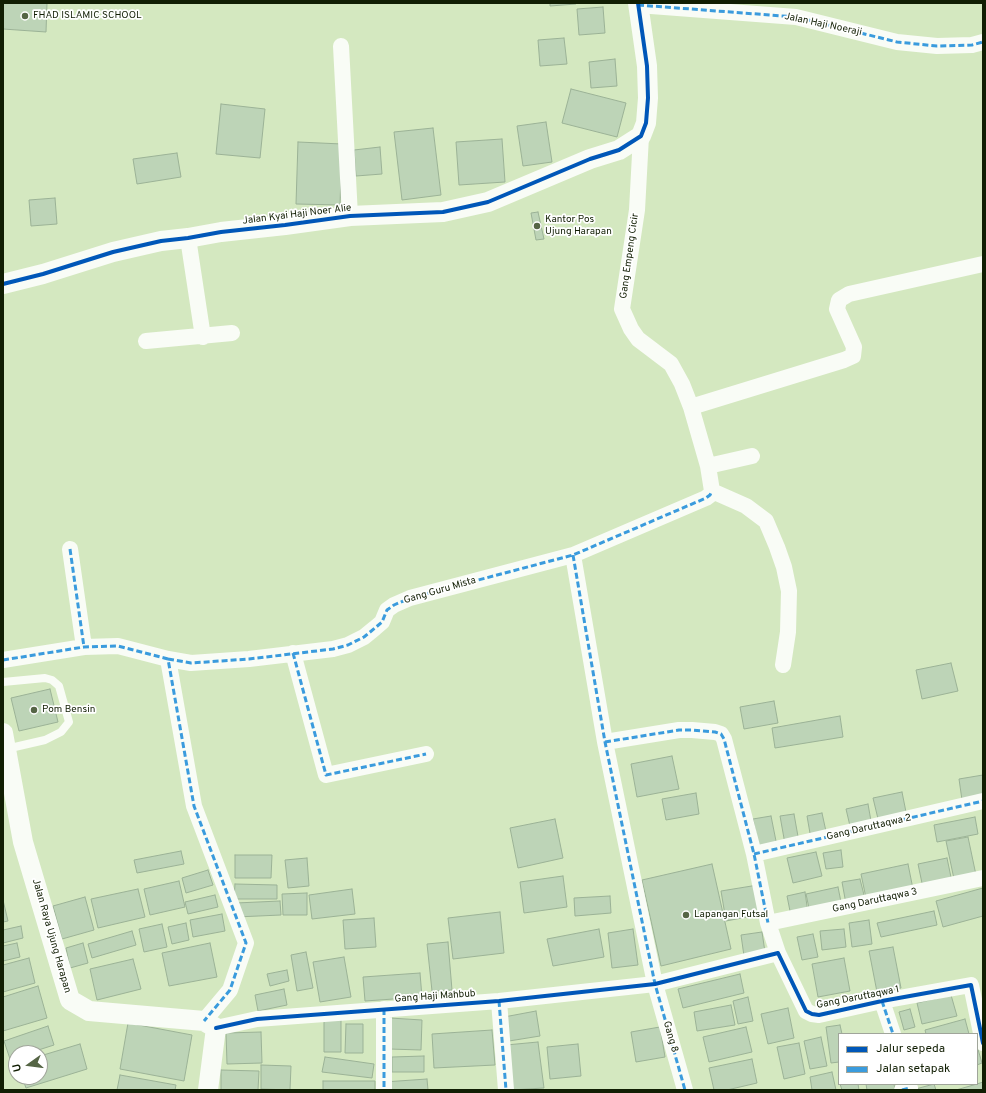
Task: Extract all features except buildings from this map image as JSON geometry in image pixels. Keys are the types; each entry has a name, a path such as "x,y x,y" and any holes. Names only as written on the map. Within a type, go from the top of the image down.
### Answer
{"street":[{"name":"Jalan Haji Noeraji","path":"638,4 796,17 897,42 937,46 972,45 983,42"},
{"path":"638,4 647,66 648,98 646,123 641,136"},
{"path":"341,46 350,216"},
{"name":"Jalan Kyai Haji Noer Alie","path":"3,284 43,274 113,252 160,241 350,216 443,212 488,202 590,160 619,150 641,136"},
{"name":"Gang Empeng Cicir","path":"641,136 636,210 622,310 638,340 671,364 682,384 691,407 708,466 712,491"},
{"path":"188,238 203,337"},
{"path":"691,407 853,356 854,347 837,309 839,300 849,294 983,264"},
{"path":"146,341 203,337 232,333"},
{"path":"708,466 752,456"},
{"path":"712,491 746,506 766,521 777,547 784,567 789,591 788,632 783,665"},
{"name":"Gang Guru Mista","path":"3,660 84,647 118,646 168,659 191,663 249,659 333,649 348,645 364,637 382,622 387,610 410,598 573,555 706,498 712,491"},
{"path":"70,549 84,647"},
{"name":"Gang 8","path":"573,555 605,742 655,984 685,1090"},
{"path":"293,653 326,775 426,754"},
{"path":"168,659 194,806 246,943 230,990 210,1024 208,1090"},
{"name":"Gang Daruttaqwa 1","path":"605,742 679,730 715,732 721,734 724,740 754,854 768,923 778,954 806,1011 819,1015 882,1001 977,983 983,1043"},
{"name":"Jalan Raya Ujung Harapan","path":"5,741 23,842 70,1000 89,1010 210,1024"},
{"name":"Gang Daruttaqwa 2","path":"754,854 983,801"},
{"name":"Gang Daruttaqwa 3","path":"768,923 983,878"},
{"path":"655,984 778,954"},
{"name":"Gang Haji Mahbub","path":"210,1024 257,1019 499,1001 655,984"},
{"path":"499,1001 506,1090"},
{"path":"882,1001 893,1033"},
{"path":"384,1009 384,1090"}],"lane":[{"path":"3,682 45,678 52,680 59,686 69,722 61,732 45,740 5,741"}],"marked path":[{"path":"638,5 796,17 897,42 937,46 972,45 983,42"},
{"path":"168,659 191,663 249,659 333,649 348,645 364,637 382,622 387,610 410,598 573,555 706,498 712,491"},
{"path":"70,549 84,647"},
{"path":"573,555 605,742 655,984 685,1090"},
{"path":"3,660 84,647 118,646 168,659 194,806 246,943 230,990 204,1021"},
{"path":"293,653 326,775 426,754"},
{"path":"605,742 679,730 715,732 721,734 724,739 754,854 768,923"},
{"path":"754,854 983,801"},
{"path":"499,1001 506,1090"},
{"path":"882,1001 893,1033"},
{"path":"384,1009 384,1090"},
{"path":"902,1090 910,1088"}],"cycle path":[{"path":"3,284 43,274 113,252 161,241 350,216 443,212 488,202 590,159 619,150 641,136 646,123 648,98 647,66 638,3"},
{"path":"216,1028 257,1019 499,1001 655,984 778,953 806,1011 812,1014 819,1015 882,1001 971,985 983,1043"}],"place":[{"name":"FHAD ISLAMIC SCHOOL","path":"25,16"},
{"name":"Kantor Pos Ujung Harapan","path":"537,226"},
{"name":"Pom Bensin","path":"34,710"},
{"name":"Lapangan Futsal","path":"686,915"}]}
